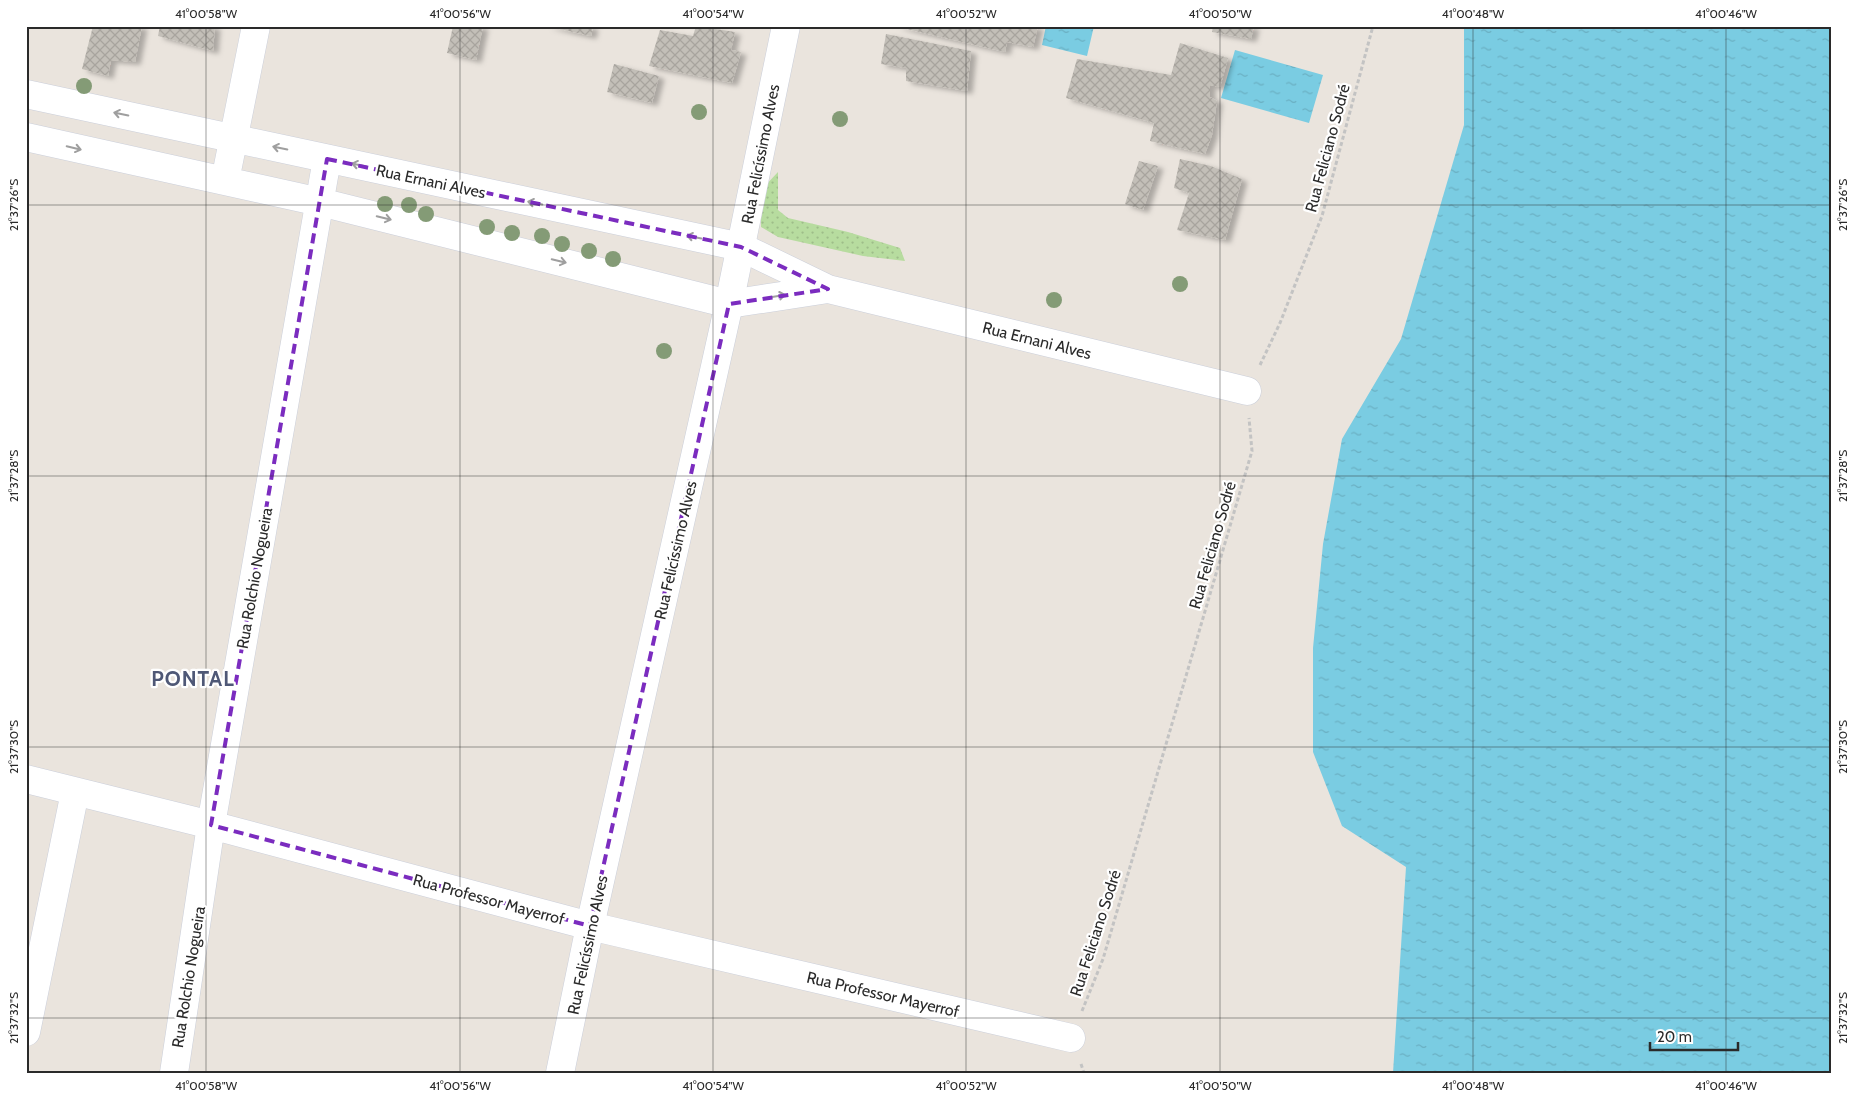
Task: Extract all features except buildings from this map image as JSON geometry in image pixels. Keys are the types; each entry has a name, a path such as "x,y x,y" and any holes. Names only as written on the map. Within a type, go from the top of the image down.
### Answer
{"street":[{"path":"225,182 256,26"},
{"name":"Rua Felicíssimo Alves","path":"560,1073 590,926 730,304 786,26"},
{"name":"Rua Ernani Alves","path":"26,94 741,247 828,289 1247,391"},
{"name":"Rua Ernani Alves","path":"26,137 320,202 730,304 828,289"},
{"name":"Rua Rolchio Nogueira","path":"174,1073 211,825 327,158"},
{"name":"Rua Professor Mayerrof","path":"26,779 211,825 590,926 1072,1038"},
{"path":"26,1032 75,792"}],"path":[{"name":"Rua Feliciano Sodré","path":"1072,1038 1103,959 1252,451 1247,391 1280,323 1322,216 1373,26"},
{"path":"1072,1038 1084,1073"}],"highlighted area":[{"path":"327,159 741,247 828,289 729,304 590,926 211,825"}],"green space":[{"path":"778,172 778,210 788,218 848,232 900,248 905,261 863,256 778,237 761,227 763,188"}],"water":[{"path":"1046,26 1094,26 1087,56 1042,45"},
{"path":"1464,26 1831,26 1831,1073 1393,1073 1406,867 1342,826 1313,752 1313,648 1323,544 1342,439 1401,339 1464,125"},
{"path":"1235,50 1323,75 1309,123 1221,98"}],"district":[{"name":"PONTAL","path":"193,679"}]}
